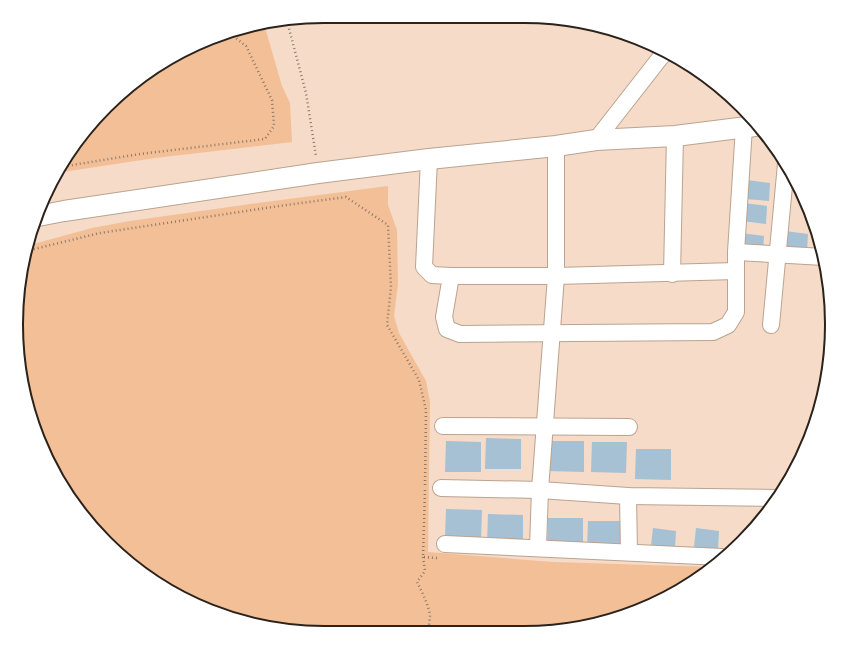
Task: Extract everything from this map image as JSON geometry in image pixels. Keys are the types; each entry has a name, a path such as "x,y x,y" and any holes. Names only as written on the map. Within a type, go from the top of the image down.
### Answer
{"street":[{"path":"596,140 662,56"},
{"path":"44,215 318,172 556,146 596,140 675,136 749,126 736,252 736,312 728,325 713,332 460,334 447,329 444,317 451,276"},
{"path":"672,274 675,136"},
{"path":"538,548 540,490 546,426 556,276 556,146"},
{"path":"429,159 424,267 432,275 556,276 672,274 736,271"},
{"path":"771,325 779,255 785,174"},
{"path":"736,252 817,257"},
{"path":"443,426 629,427"},
{"path":"442,488 540,490 628,496 770,498"},
{"path":"628,496 629,552"},
{"path":"446,544 715,557"}],"path":[{"path":"288,26 306,93 318,172"},
{"path":"68,166 140,154 265,138 274,126 272,100 246,46 234,37"},
{"path":"32,250 108,232 346,196 388,225 391,287 387,325 419,380 426,410 423,557 425,571 417,582 430,615 428,626"},
{"path":"423,557 439,559"}],"shaded area":[{"path":"265,29 282,86 290,103 292,142 155,158 64,172 85,141 111,111 141,85 174,63 191,54 228,39 246,33"},
{"path":"388,186 388,205 397,230 398,284 394,316 399,333 426,381 430,402 428,552 553,562 703,567 674,586 639,603 602,616 563,623 524,626 324,626 266,620 246,616 228,610 191,595 174,586 141,564 111,538 85,508 63,475 54,458 39,421 33,403 29,383 23,324 26,285 33,246 34,244 92,228 130,221"}],"building":[{"path":"747,180 770,183 769,201 745,199"},
{"path":"744,203 767,206 766,224 742,221"},
{"path":"785,231 808,234 807,251 783,249"},
{"path":"741,233 764,236 763,253 739,251"},
{"path":"486,438 521,439 521,469 485,469"},
{"path":"446,441 481,442 481,472 445,472"},
{"path":"549,441 584,441 584,472 548,471"},
{"path":"592,442 627,442 626,473 591,472"},
{"path":"636,449 671,449 671,480 635,479"},
{"path":"446,509 482,510 481,540 445,539"},
{"path":"488,514 523,515 523,545 487,544"},
{"path":"548,518 583,518 583,548 547,548"},
{"path":"588,521 623,521 623,551 587,551"},
{"path":"653,528 676,531 675,549 651,546"},
{"path":"696,528 719,531 718,549 694,547"}]}
